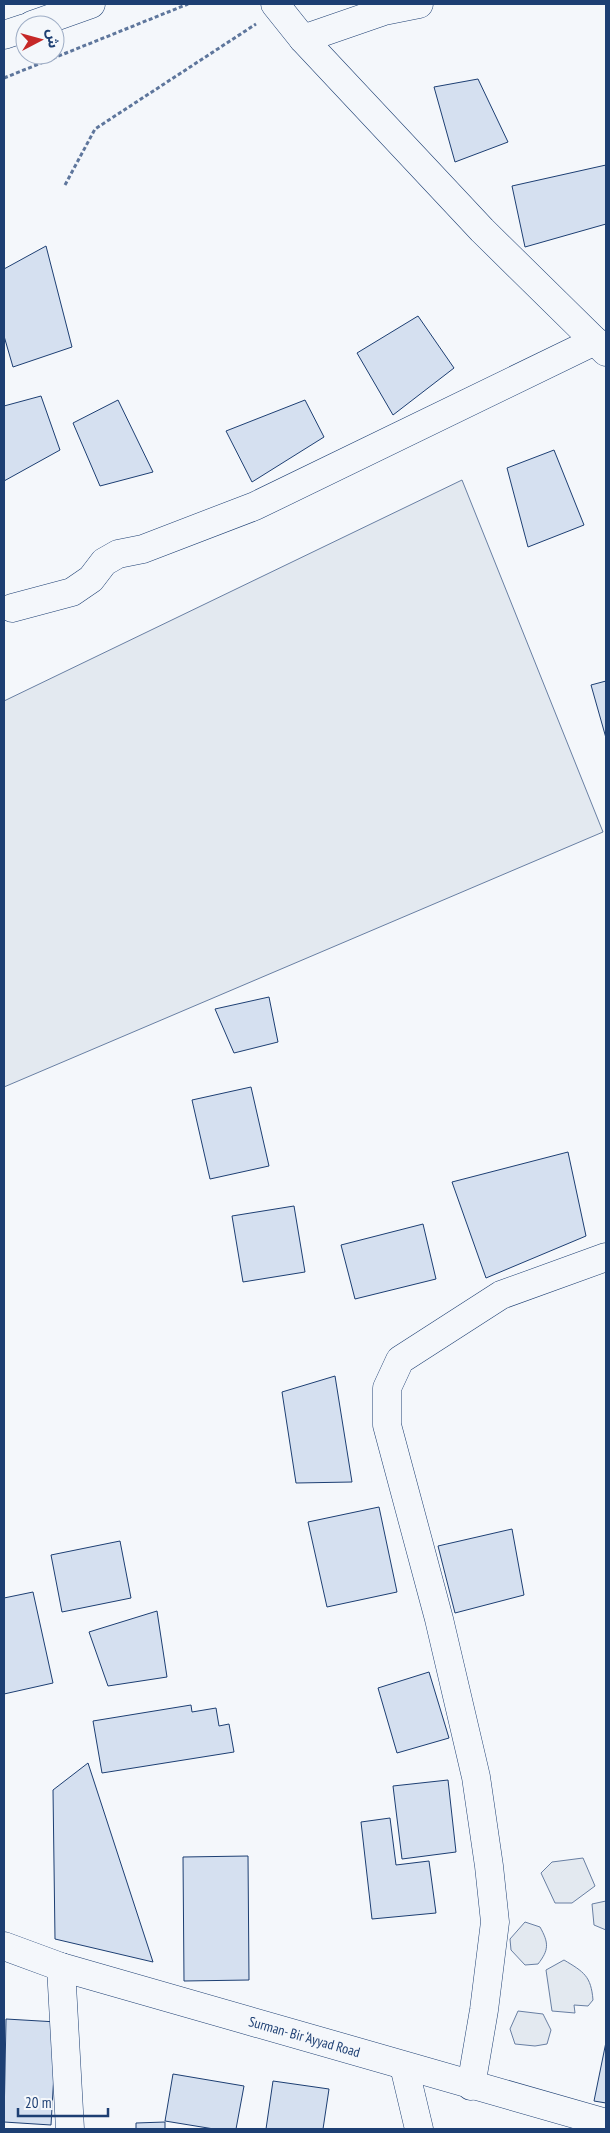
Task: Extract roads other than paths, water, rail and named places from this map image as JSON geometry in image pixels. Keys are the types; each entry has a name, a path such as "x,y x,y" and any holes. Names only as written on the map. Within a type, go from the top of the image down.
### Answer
{"main road":[{"path":"60,15 91,4"},
{"path":"303,39 384,11 420,4"},
{"path":"12,608 72,592 91,579 104,562 118,554 143,549 255,506 600,346 482,230 303,39 277,6"},
{"path":"471,2086 484,2010 495,1922 489,1866 471,1759 439,1619 387,1424 387,1388 400,1360 501,1295 606,1257"},
{"name":"Surman- Bir ‘Ayyad Road","path":"4,1946 61,1967 471,2086 606,2123"},
{"path":"61,1967 70,2129"},
{"path":"404,2066 419,2129"}]}
